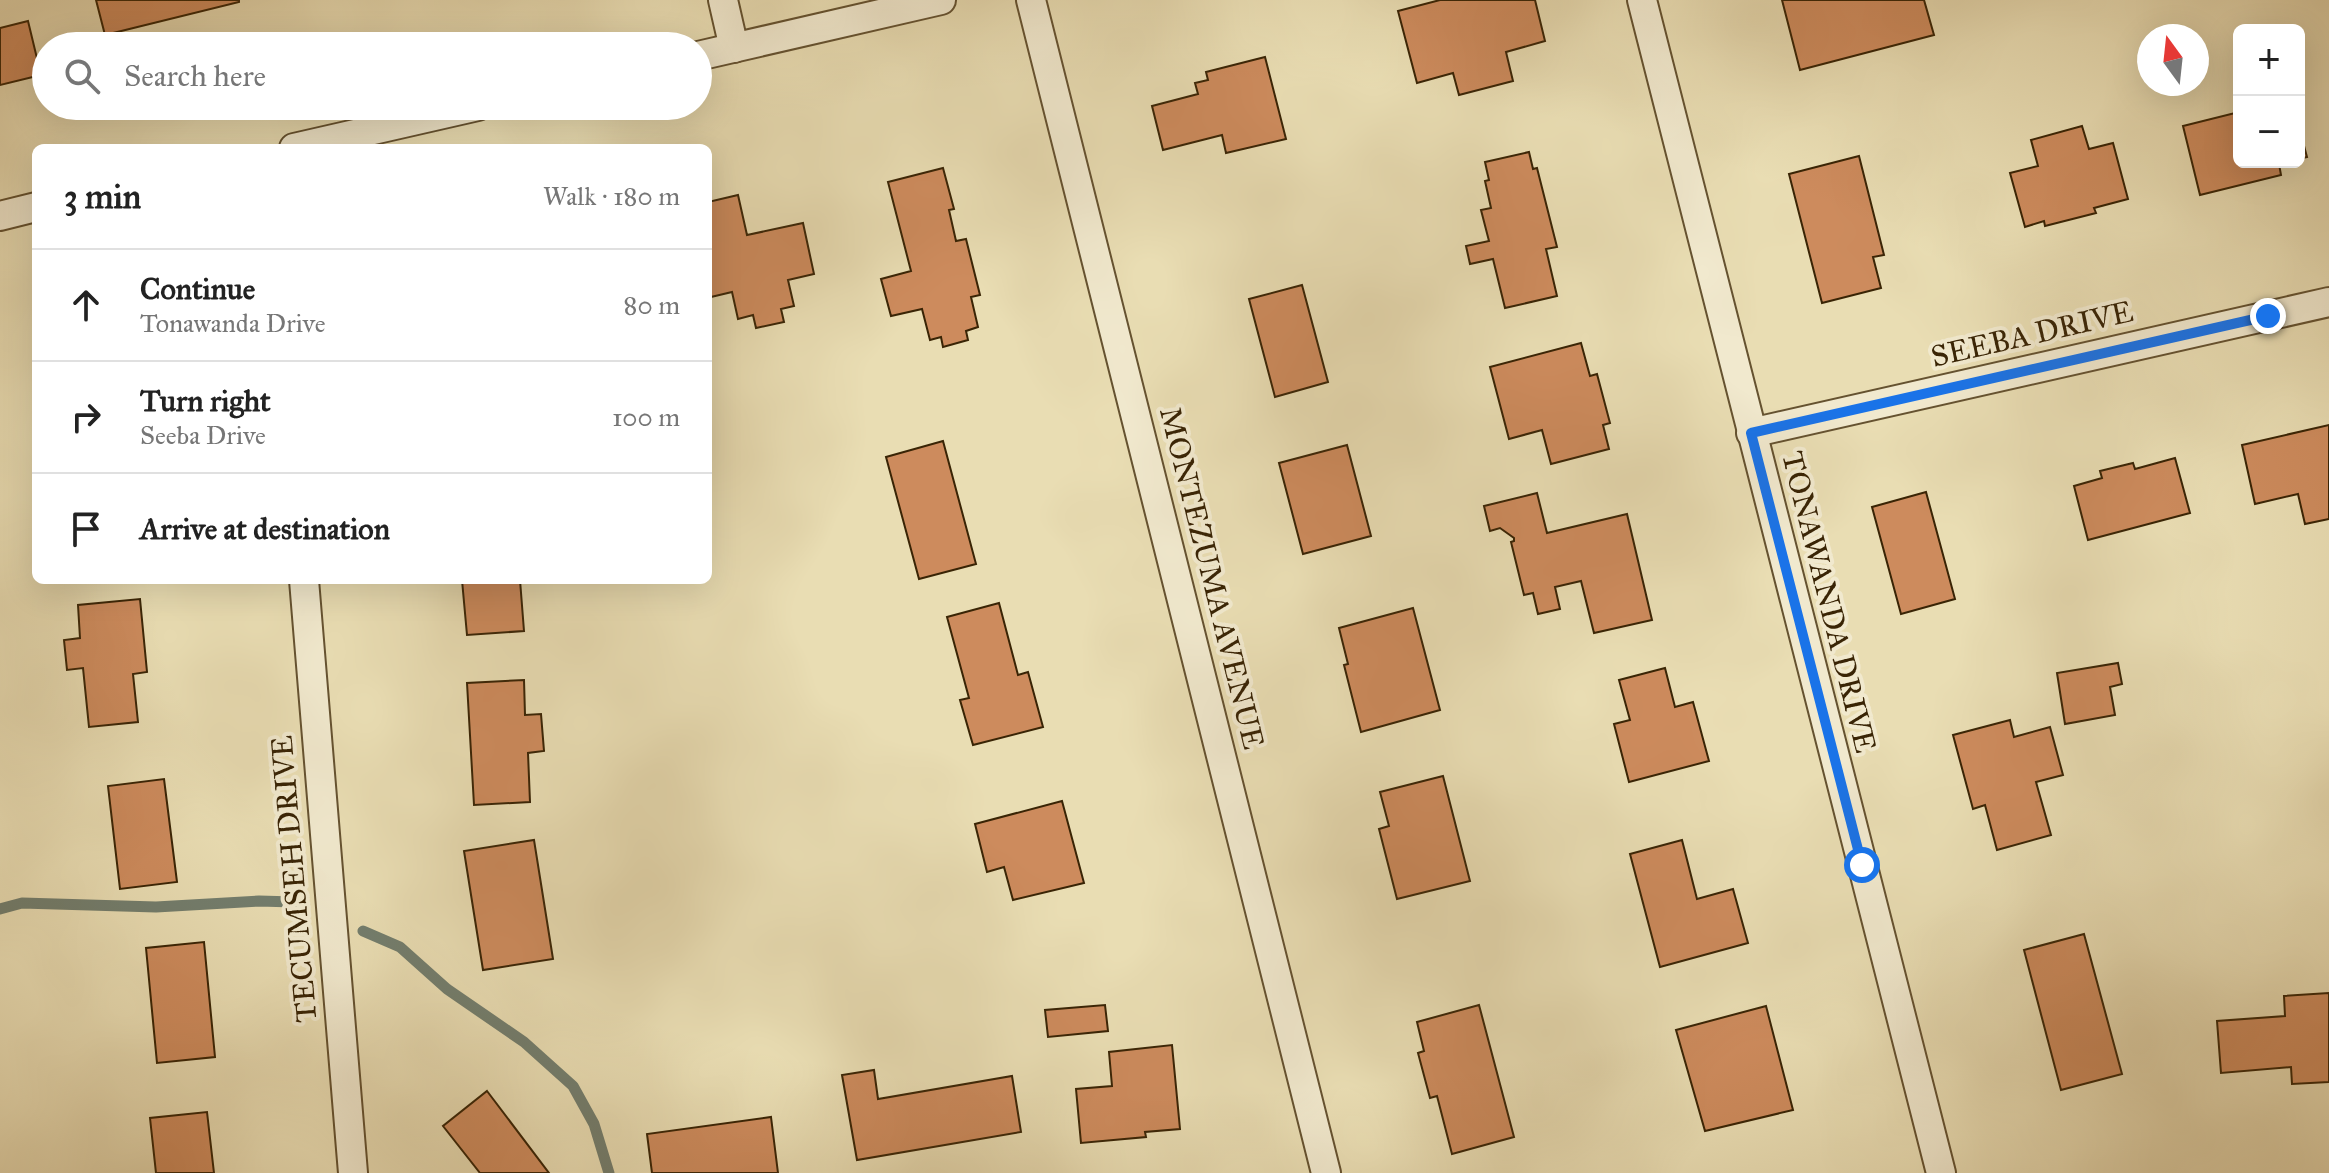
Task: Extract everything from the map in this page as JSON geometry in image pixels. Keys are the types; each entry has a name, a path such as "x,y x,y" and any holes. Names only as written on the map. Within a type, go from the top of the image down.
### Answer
{"street":[{"path":"723,0 734,48"},
{"path":"712,53 941,0"},
{"name":"MONTEZUMA AVENUE","path":"1031,0 1326,1173"},
{"name":"TONAWANDA DRIVE","path":"1642,0 1941,1173"},
{"path":"312,144 417,120"},
{"path":"0,216 32,208"},
{"name":"SEEBA DRIVE","path":"1751,433 2329,302"},
{"name":"TECUMSEH DRIVE","path":"304,584 353,1173"}],"building":[{"path":"96,0 239,0 117,32 104,32"},
{"path":"1440,0 1535,0 1545,41 1506,52 1513,81 1459,95 1453,73 1417,83 1398,11"},
{"path":"1782,0 1924,0 1934,35 1800,70"},
{"path":"28,21 32,38 32,77 0,85 0,28"},
{"path":"1265,57 1286,139 1226,153 1222,135 1163,150 1152,106 1198,94 1195,83 1208,80 1206,72"},
{"path":"2233,114 2233,168 2280,168 2281,175 2200,195 2183,126"},
{"path":"2082,126 2089,149 2113,143 2128,199 2094,208 2096,213 2045,226 2044,221 2025,227 2010,173 2038,166 2031,140"},
{"path":"1529,152 1533,169 1537,168 1557,247 1546,249 1557,296 1505,308 1493,259 1470,264 1466,246 1489,241 1481,210 1491,208 1485,181 1489,180 1485,162"},
{"path":"1859,156 1884,255 1873,257 1881,288 1822,303 1789,174"},
{"path":"943,168 954,209 949,210 956,241 966,239 980,295 971,297 978,327 966,331 968,340 943,347 941,337 930,340 922,309 891,316 881,279 911,271 888,182"},
{"path":"738,195 747,235 803,223 814,274 788,280 794,306 781,309 784,322 756,328 753,315 738,319 732,292 712,297 712,201"},
{"path":"1302,285 1328,382 1275,397 1249,299"},
{"path":"1581,343 1590,376 1597,374 1610,423 1603,425 1609,449 1551,464 1542,430 1509,439 1490,367"},
{"path":"2329,425 2329,519 2305,524 2298,494 2255,504 2242,445"},
{"path":"943,441 976,564 919,579 886,457"},
{"path":"1347,445 1371,536 1303,554 1279,463"},
{"path":"2175,458 2190,513 2088,540 2074,486 2102,478 2100,471 2133,463 2135,469"},
{"path":"1926,492 1955,599 1901,614 1872,507"},
{"path":"1537,493 1547,533 1627,514 1652,620 1594,633 1581,581 1555,587 1560,609 1538,614 1533,593 1524,595 1511,542 1514,538 1500,528 1490,531 1484,506"},
{"path":"462,584 520,584 524,631 467,635"},
{"path":"140,599 147,672 133,674 138,722 89,727 83,668 67,670 64,640 80,638 78,605"},
{"path":"999,603 1018,675 1028,672 1043,727 973,745 960,700 969,698 947,617"},
{"path":"1413,608 1440,710 1361,732 1344,665 1348,664 1339,628"},
{"path":"2118,663 2122,684 2110,687 2115,715 2065,724 2057,673"},
{"path":"1665,668 1675,707 1693,702 1709,761 1629,782 1614,724 1630,720 1619,680"},
{"path":"524,680 525,715 541,714 544,751 528,753 530,802 474,805 467,683"},
{"path":"2010,720 2014,737 2050,727 2063,775 2036,782 2051,835 1997,850 1985,805 1973,809 1953,735"},
{"path":"1443,776 1470,881 1397,899 1379,829 1389,826 1380,792"},
{"path":"164,779 177,882 120,889 108,786"},
{"path":"1062,801 1084,883 1013,900 1004,867 987,872 975,824"},
{"path":"534,840 553,959 483,970 464,851"},
{"path":"1682,840 1697,899 1733,889 1748,943 1660,967 1630,854"},
{"path":"2084,934 2122,1074 2061,1090 2024,950"},
{"path":"204,942 215,1057 157,1063 146,948"},
{"path":"2329,993 2329,1082 2292,1084 2291,1067 2221,1073 2217,1021 2285,1016 2284,996"},
{"path":"1105,1005 1108,1031 1048,1037 1045,1010"},
{"path":"1479,1005 1514,1137 1452,1154 1437,1096 1430,1098 1418,1053 1424,1051 1417,1022"},
{"path":"1766,1006 1793,1110 1705,1131 1676,1030"},
{"path":"1172,1045 1180,1129 1145,1132 1146,1137 1081,1143 1076,1089 1112,1086 1109,1052"},
{"path":"874,1070 878,1099 1012,1076 1021,1132 857,1160 842,1075"},
{"path":"487,1091 549,1173 480,1173 443,1126"},
{"path":"207,1112 214,1173 156,1173 150,1118"},
{"path":"771,1117 778,1173 652,1173 647,1134"}],"waterway":[{"path":"0,909 22,903 156,907 259,901 301,905"},
{"path":"363,931 400,947 447,989 524,1042 573,1086 594,1124 609,1173"}],"route":[{"path":"1862,865 1751,433 2268,316"}]}
